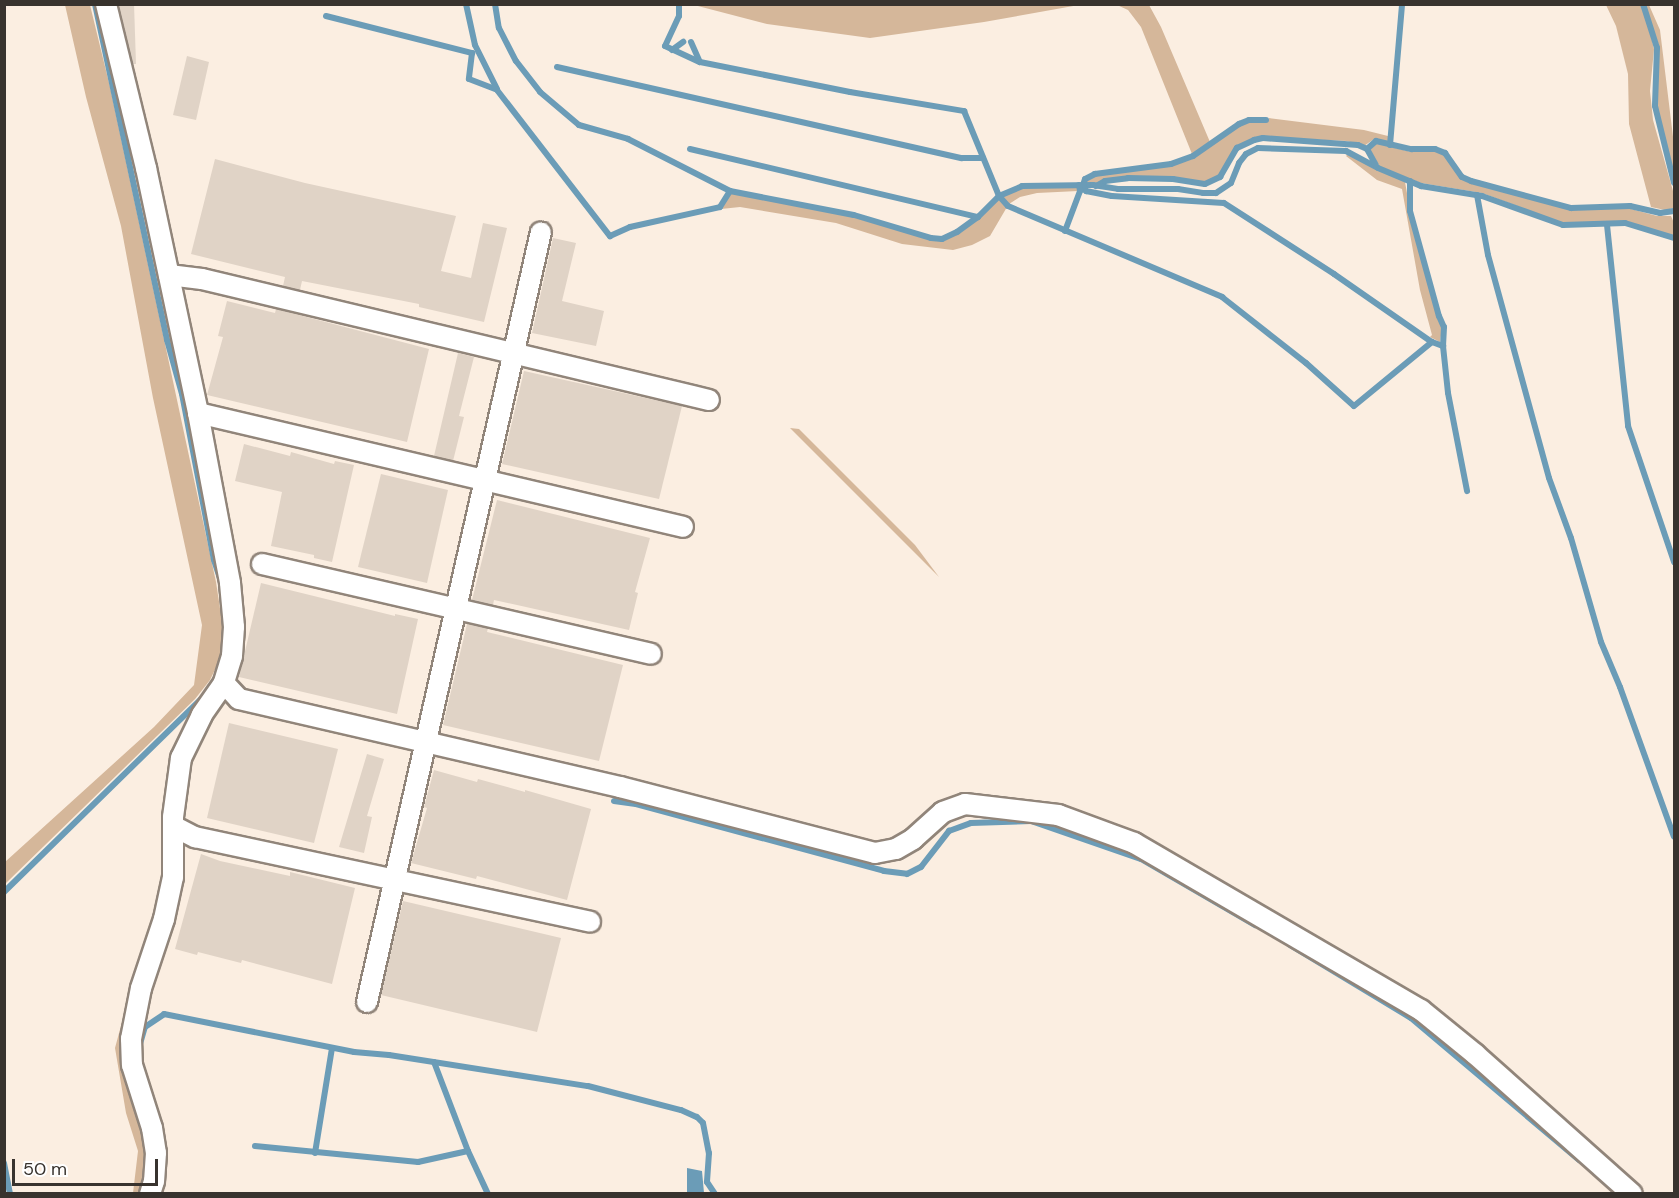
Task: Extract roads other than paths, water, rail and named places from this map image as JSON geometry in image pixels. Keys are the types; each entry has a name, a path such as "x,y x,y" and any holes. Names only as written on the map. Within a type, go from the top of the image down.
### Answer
{"street":[{"path":"106,4 169,275 198,413 230,584 234,627 232,656 224,683 202,715 181,758 173,826 173,877 164,919 141,988 130,1039 132,1065 152,1128 156,1153 154,1181 150,1194"},
{"path":"367,1002 541,232"},
{"path":"169,275 202,279 709,400"},
{"path":"198,413 683,527"},
{"path":"262,564 651,654"},
{"path":"224,683 239,699 620,787 875,853 896,849 913,839 934,818 965,804 1058,815 1134,843 1421,1010 1475,1054 1632,1194"},
{"path":"173,826 195,837 590,922"}],"water":[{"path":"687,1168 702,1171 704,1193 687,1193"}],"waterway":[{"path":"95,4 167,340 182,394 214,560 221,582"},
{"path":"466,4 475,45 497,89"},
{"path":"495,4 499,28 516,61 540,92 579,125 628,139 730,191 854,215 931,238 942,239 957,232 978,217 999,196 1022,186 1093,185 1118,189 1178,189 1216,193 1231,183 1239,163 1246,154 1258,148 1346,151 1378,168 1421,186 1482,196 1563,225 1625,223 1674,238"},
{"path":"679,4 679,16 665,46 700,62 850,92 964,111 999,196 1008,206 1222,297 1306,363 1354,406 1432,342"},
{"path":"1390,145 1402,4"},
{"path":"1643,4 1657,48 1655,106 1674,183"},
{"path":"326,16 472,53 469,79 497,90 610,236 630,227 720,207 730,191"},
{"path":"672,50 683,42"},
{"path":"691,42 700,62"},
{"path":"557,67 962,158 983,158"},
{"path":"1266,120 1249,120 1239,124 1193,156 1171,164 1095,174 1085,179 1083,185 1086,191 1112,196 1224,203 1334,274 1432,342 1443,346"},
{"path":"1096,186 1105,181 1128,178 1173,179 1205,184 1220,177 1237,148 1263,138 1358,145 1367,149 1376,165"},
{"path":"1367,149 1376,141 1412,149 1435,149 1445,153 1462,177 1471,181 1571,208 1630,206 1660,213 1674,211"},
{"path":"690,149 978,217"},
{"path":"1410,181 1410,211 1444,327 1443,346 1448,393 1467,491"},
{"path":"1065,231 1080,191 1079,185"},
{"path":"1477,195 1488,255 1549,478 1571,538 1601,642 1620,687 1674,837"},
{"path":"1607,225 1628,426 1674,562"},
{"path":"4,892 203,697"},
{"path":"614,801 636,804 884,871 907,874 921,867 949,831 971,823 1031,821 1141,859 1255,925"},
{"path":"1290,945 1411,1018 1579,1160"},
{"path":"140,1044 145,1027 164,1014 354,1052 389,1055 588,1086 681,1110 697,1117 703,1123 709,1153 707,1182 715,1194"},
{"path":"315,1153 332,1048"},
{"path":"434,1062 468,1151 488,1194"},
{"path":"255,1146 418,1162 468,1151"},
{"path":"4,1163 10,1194"}]}
